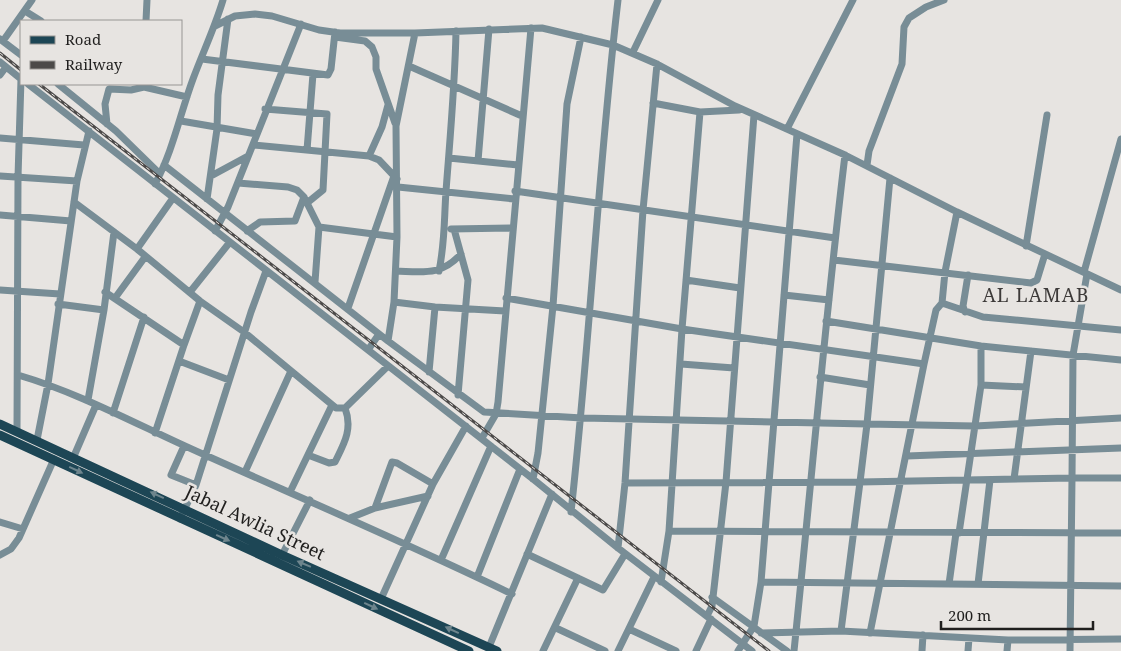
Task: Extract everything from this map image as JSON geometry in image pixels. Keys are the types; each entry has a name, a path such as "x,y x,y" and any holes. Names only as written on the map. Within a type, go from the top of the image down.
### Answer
{"main road":[{"name":"Jabal Awlia Street","path":"0,424 74,456 282,555 493,649"},
{"name":"Jabal Awlia Street","path":"0,435 469,651"}],"street":[{"path":"20,54 2,40 25,12 32,0"},
{"path":"146,20 147,0"},
{"path":"155,184 164,165 223,0"},
{"path":"572,512 582,418 597,203 618,0"},
{"path":"633,52 658,0"},
{"path":"787,129 853,0"},
{"path":"867,165 869,151 902,64 904,27 909,18 944,0"},
{"path":"25,12 39,20"},
{"path":"215,26 242,14 255,14 272,16 335,35 365,41 372,47 376,56 376,70 396,126"},
{"path":"208,199 218,129 218,95 224,62 228,19"},
{"path":"215,231 225,214 238,183 265,108 300,24"},
{"path":"335,35 531,28 555,30 613,45 633,52 743,110 846,155 1026,246 1121,290"},
{"path":"482,438 496,414 531,28"},
{"path":"478,161 489,29"},
{"path":"456,31 455,88 446,193 450,229 461,254 468,280 458,395"},
{"path":"388,341 394,302 396,271 396,126 415,33"},
{"path":"202,58 313,74 330,73 335,35"},
{"path":"533,479 542,416 553,306 569,94 581,37"},
{"path":"0,75 3,64 20,78"},
{"path":"618,548 625,483 643,210 657,64"},
{"path":"409,66 455,88 522,116"},
{"path":"307,150 313,74"},
{"path":"17,431 18,178 21,85"},
{"path":"29,85 482,438 654,577 752,651"},
{"path":"59,85 108,124 160,174"},
{"path":"108,124 105,104 109,89 131,90 143,85 187,97"},
{"path":"369,156 382,127 388,103"},
{"path":"653,103 700,112 743,110"},
{"path":"247,231 260,222 294,221 306,200 322,190 327,114 265,108"},
{"path":"661,582 669,531 682,329 700,112"},
{"path":"696,651 709,618 726,482 729,422 754,115"},
{"path":"1026,246 1047,115"},
{"path":"180,121 218,129 257,134"},
{"path":"37,440 48,384 77,181 84,145 89,131"},
{"path":"738,651 754,626 761,582 797,134"},
{"path":"0,138 84,145"},
{"path":"1070,651 1074,355 1085,273 1121,139"},
{"path":"253,145 369,156 379,160 396,181 446,193 560,198 835,238"},
{"path":"794,651 815,423 846,155"},
{"path":"211,176 248,156"},
{"path":"450,158 518,166"},
{"path":"164,165 388,341 458,395 484,412 677,421 975,426 1121,418"},
{"path":"0,176 77,181"},
{"path":"841,631 867,424 890,178"},
{"path":"348,308 374,234 396,181"},
{"path":"238,183 288,187 306,200 319,226 315,282"},
{"path":"138,249 173,198"},
{"path":"74,202 138,249 145,257 200,301 244,332 332,406 341,410 345,408 388,366"},
{"path":"870,633 892,532 924,364 936,310 942,303 945,272 957,212"},
{"path":"0,215 71,221"},
{"path":"319,226 397,237"},
{"path":"450,229 513,228"},
{"path":"439,271 450,229"},
{"path":"88,400 104,310 114,232"},
{"path":"190,292 230,242"},
{"path":"396,271 439,271 450,266 461,254"},
{"path":"834,260 1035,282 1045,254"},
{"path":"115,298 145,257"},
{"path":"180,519 196,485 244,332 266,271"},
{"path":"965,312 963,306 968,275"},
{"path":"686,280 740,288"},
{"path":"0,290 60,294"},
{"path":"105,292 184,345"},
{"path":"784,295 829,300"},
{"path":"506,298 682,329 924,364"},
{"path":"155,433 200,301"},
{"path":"394,302 435,307 505,311"},
{"path":"942,303 965,312 1002,320 1121,330"},
{"path":"58,304 104,310"},
{"path":"429,372 435,307"},
{"path":"113,413 144,317"},
{"path":"826,321 981,346 1121,360"},
{"path":"368,350 379,334"},
{"path":"949,584 981,384 981,346"},
{"path":"1014,479 1031,351"},
{"path":"179,361 229,380"},
{"path":"681,364 734,368"},
{"path":"244,472 291,371"},
{"path":"18,374 88,400 155,433 350,518 512,594"},
{"path":"820,377 870,385"},
{"path":"981,384 1026,387"},
{"path":"74,456 96,405"},
{"path":"290,492 332,406"},
{"path":"308,455 329,463 336,462 349,430 349,419 345,408"},
{"path":"381,599 433,484 466,426"},
{"path":"184,446 171,475 196,485"},
{"path":"441,560 491,446"},
{"path":"906,456 971,452 1073,451 1121,448"},
{"path":"0,555 11,549 23,529 54,459"},
{"path":"375,508 392,462 433,484"},
{"path":"477,577 520,469"},
{"path":"625,483 810,480 901,482 1121,478"},
{"path":"978,584 990,480"},
{"path":"493,649 527,554 552,494"},
{"path":"350,518 375,508 428,496"},
{"path":"282,555 310,500"},
{"path":"0,522 23,529"},
{"path":"669,531 1121,533"},
{"path":"527,554 604,590 625,554"},
{"path":"618,651 654,577"},
{"path":"543,651 556,628 578,578"},
{"path":"761,582 802,580 881,583 1121,586"},
{"path":"712,597 787,651"},
{"path":"556,628 605,651"},
{"path":"629,629 665,649 676,651"},
{"path":"761,633 841,631 1008,640 1121,639"},
{"path":"922,651 923,635"},
{"path":"968,651 969,638"},
{"path":"1007,651 1008,640"}],"railway":[{"path":"0,53 20,69"},
{"path":"40,85 769,651"}],"district":[{"name":"AL LAMAB","path":"1036,295"}]}
